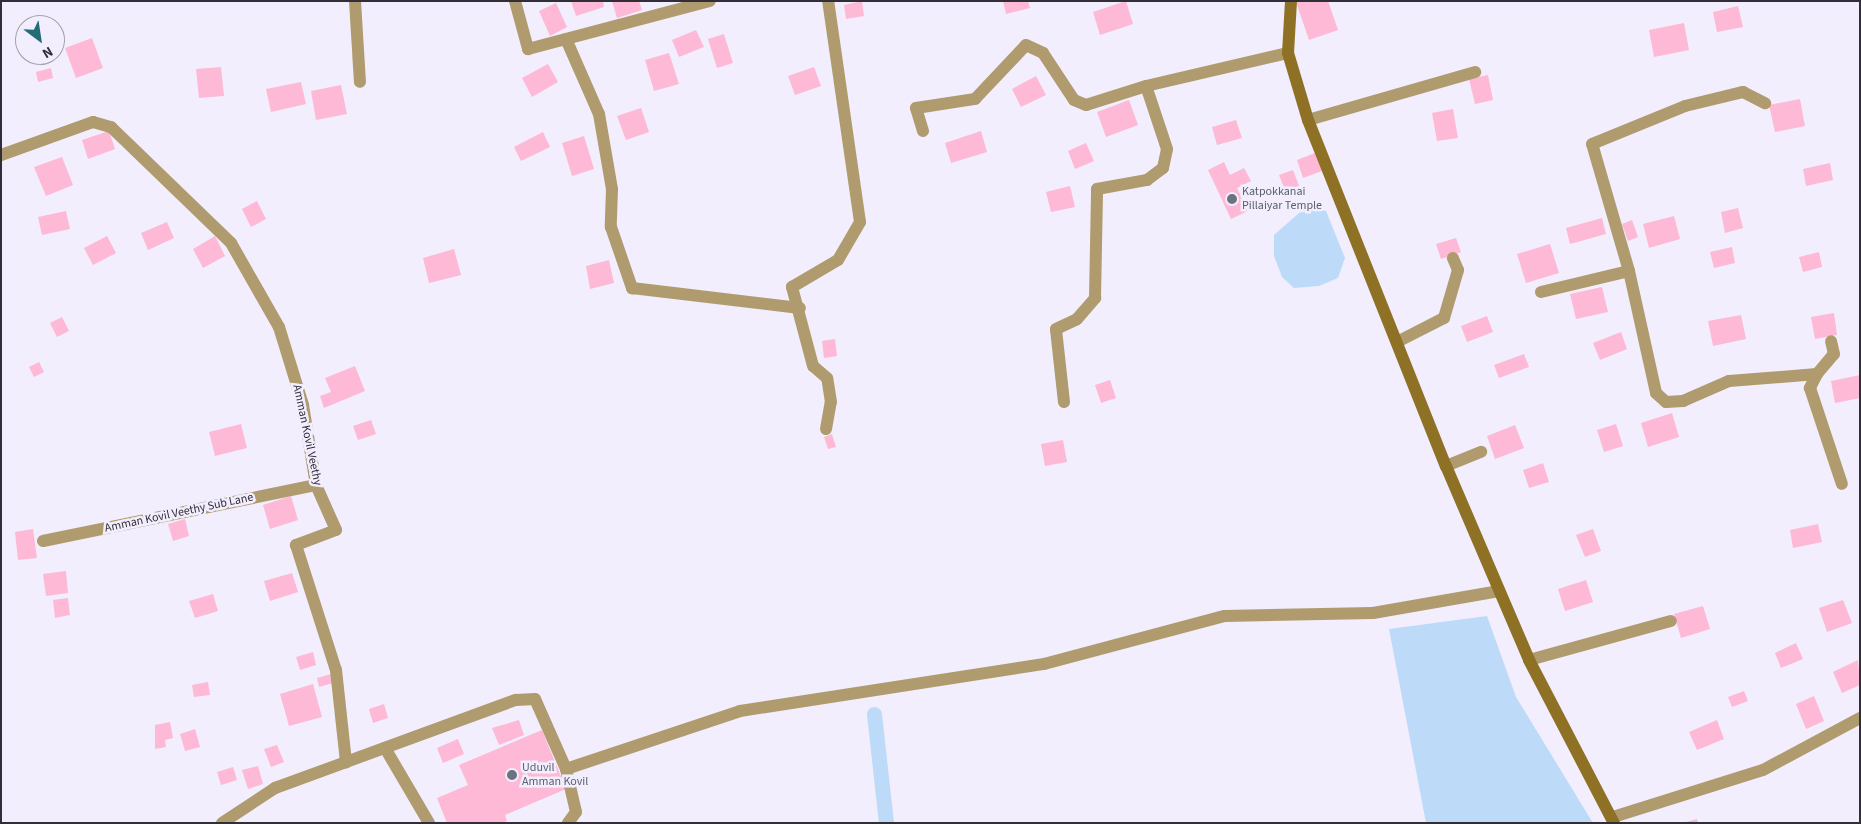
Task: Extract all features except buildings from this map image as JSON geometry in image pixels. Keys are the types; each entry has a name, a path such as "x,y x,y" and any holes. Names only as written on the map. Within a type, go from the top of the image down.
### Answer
{"street":[{"path":"356,1 360,82"},
{"path":"515,1 528,49 710,1"},
{"path":"826,429 831,402 827,378 812,366 800,308 792,287 838,260 860,222 828,1"},
{"path":"1291,1 1288,53 1308,120 1446,466 1529,660 1614,820 1763,770 1860,718"},
{"path":"566,39 599,114 612,189 611,227 632,288 800,308"},
{"path":"923,131 916,108 974,99 1026,45 1043,53 1074,100 1086,104 1146,86 1288,53"},
{"path":"1308,120 1475,72"},
{"path":"1064,402 1056,329 1077,319 1095,298 1097,188 1147,180 1163,168 1167,148 1146,86"},
{"path":"1765,103 1743,92 1685,106 1592,144 1629,271 1656,393 1666,402 1683,401 1729,381 1817,374"},
{"name":"Amman Kovil Veethy","path":"1,155 93,122 111,127 231,243 279,327 303,405 316,484 336,530 296,545 336,670 346,762"},
{"path":"1396,342 1444,318 1458,270 1453,258"},
{"path":"1541,292 1629,271"},
{"path":"1831,341 1834,354 1817,374 1810,388 1842,484"},
{"path":"1446,466 1481,452"},
{"name":"Amman Kovil Veethy Sub Lane","path":"42,540 316,484"},
{"path":"566,769 740,711 1044,664 1225,616 1373,613 1499,591"},
{"path":"1529,660 1671,621"},
{"path":"222,823 276,788 516,700 534,699 566,769 576,812 568,823"},
{"path":"385,748 429,823"}],"water":[{"path":"1315,209 1326,211 1345,258 1338,278 1319,286 1294,288 1282,277 1274,256 1274,235 1299,213"},
{"path":"1487,616 1516,697 1593,823 1426,823 1389,629"}],"waterway":[{"path":"874,714 886,823"}],"place":[{"name":"Katpokkanai Pillaiyar Temple","path":"1232,199"},
{"name":"Uduvil Amman Kovil","path":"512,775"}]}
